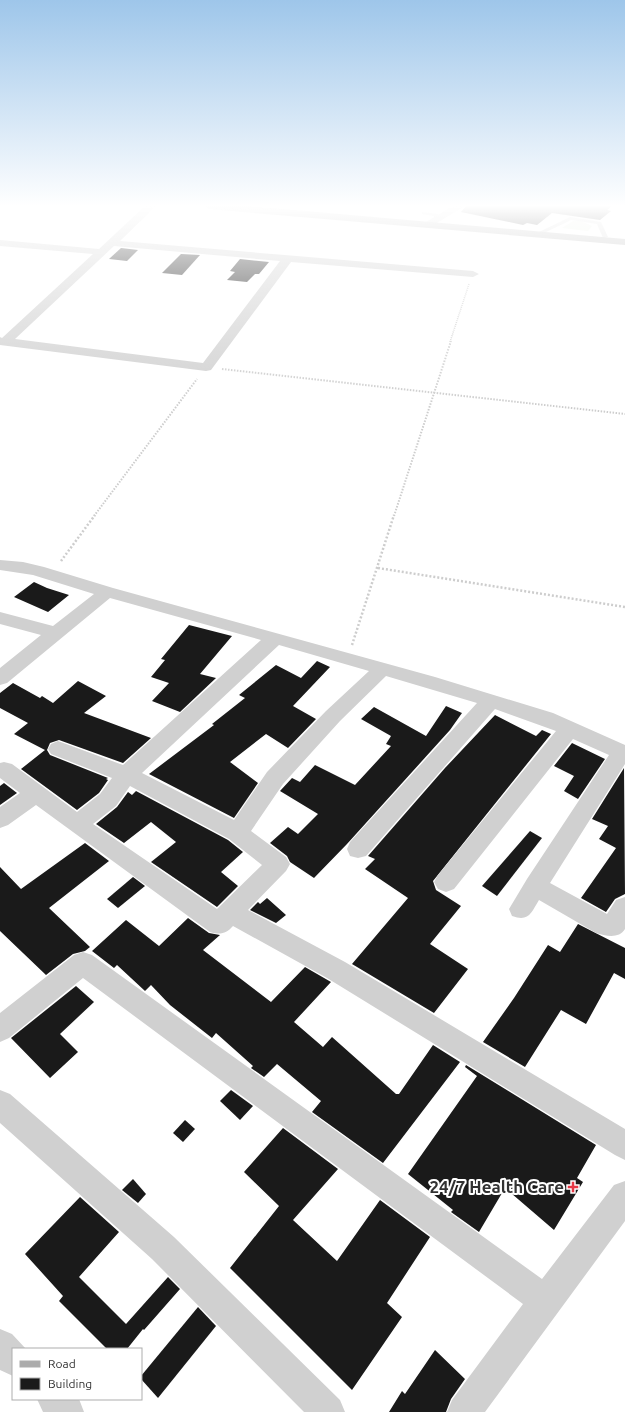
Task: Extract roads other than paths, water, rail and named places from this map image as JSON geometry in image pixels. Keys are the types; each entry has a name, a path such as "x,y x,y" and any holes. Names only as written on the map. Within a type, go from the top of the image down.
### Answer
{"street":[{"path":"3,342 79,272"},
{"path":"3,342 206,367 278,272"},
{"path":"449,272 473,274"},
{"path":"0,565 7,564 39,572 275,638 491,701 536,715 623,753 521,909"},
{"path":"0,678 107,592"},
{"path":"0,618 56,633"},
{"path":"77,824 108,800 126,775 275,638"},
{"path":"237,833 275,778 333,716 382,669"},
{"path":"358,849 491,701"},
{"path":"446,882 569,730"},
{"path":"4,770 77,824 220,924 278,864 237,833 198,811 126,775 104,768 58,749"},
{"path":"0,819 36,793"},
{"path":"535,886 605,925 614,925 625,907"},
{"path":"230,912 370,990 625,1145"},
{"path":"0,1029 83,963 545,1301"},
{"path":"0,1104 163,1248 328,1412"},
{"path":"464,1412 545,1301 625,1196"},
{"path":"0,1346 12,1358"},
{"path":"55,1400 67,1412"}],"place":[{"name":"24/7 Health Care","path":"573,1187"}]}
